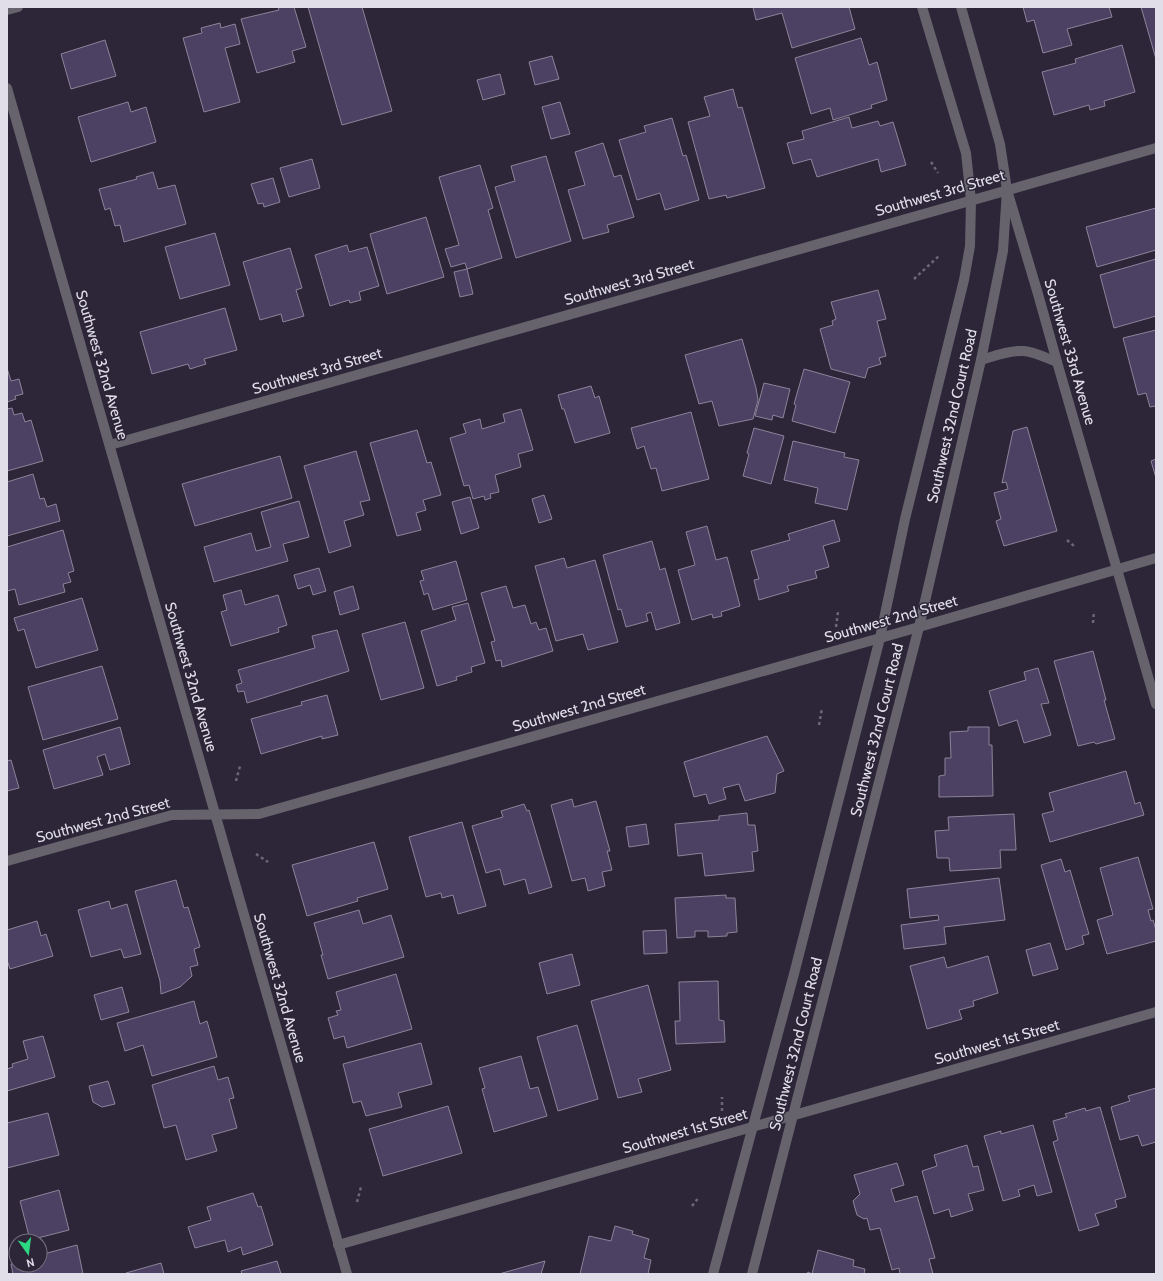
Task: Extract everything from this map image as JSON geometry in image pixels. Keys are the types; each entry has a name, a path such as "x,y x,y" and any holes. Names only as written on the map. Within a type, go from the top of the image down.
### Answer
{"street":[{"path":"7,10 18,7"},
{"path":"922,7 966,153 971,200"},
{"name":"Southwest 33rd Avenue","path":"961,7 1000,144 1007,190 1156,704"},
{"name":"Southwest 32nd Avenue","path":"7,88 110,445 214,815 347,1274"},
{"name":"Southwest 3rd Street","path":"110,445 1156,148"},
{"name":"Southwest 32nd Court Road","path":"752,1274 918,627 981,360 1003,251 1007,190"},
{"name":"Southwest 32nd Court Road","path":"713,1274 798,959 880,638 906,519 964,280 970,246 971,200"},
{"path":"981,360 1007,353 1024,351 1057,362"},
{"name":"Southwest 2nd Street","path":"7,861 172,815 259,814 1156,558"},
{"name":"Southwest 1st Street","path":"338,1245 793,1117 1156,1012"}],"path":[{"path":"931,162 938,173"},
{"path":"914,279 940,255"},
{"path":"1067,540 1074,546"},
{"path":"1093,623 1094,610"},
{"path":"836,626 838,612"},
{"path":"819,725 822,708"},
{"path":"236,781 240,766"},
{"path":"256,854 268,862"},
{"path":"722,1097 722,1111"},
{"path":"357,1202 360,1187"},
{"path":"692,1206 699,1196"}],"building":[{"path":"278,7 294,7 306,47 292,51 295,62 257,73 241,19 279,10"},
{"path":"308,7 362,7 392,111 342,125"},
{"path":"753,7 849,7 855,29 792,48 782,13 756,20"},
{"path":"1023,7 1109,7 1112,17 1067,29 1072,45 1043,53 1034,20 1027,22"},
{"path":"1141,7 1156,7 1156,59"},
{"path":"220,23 221,28 235,24 240,44 225,48 240,102 204,112 183,38 202,33 201,28"},
{"path":"861,38 869,65 877,62 887,100 871,105 872,108 833,120 830,108 811,114 795,58"},
{"path":"105,40 116,76 71,89 61,54"},
{"path":"1122,45 1135,92 1104,101 1105,106 1090,110 1089,105 1054,115 1042,72 1076,63 1075,59"},
{"path":"552,56 559,79 535,85 529,62"},
{"path":"500,74 505,94 483,100 477,80"},
{"path":"733,89 738,108 742,107 765,188 727,198 726,195 709,199 688,122 710,116 704,97"},
{"path":"128,102 131,112 146,107 156,142 91,162 78,117"},
{"path":"560,102 570,134 551,139 542,107"},
{"path":"849,117 852,128 878,121 880,126 893,122 906,165 881,172 878,159 817,177 811,159 793,164 787,143 804,139 802,131"},
{"path":"672,118 683,156 686,155 699,200 665,210 660,193 637,200 619,140 646,132 644,126"},
{"path":"603,143 614,177 621,175 634,217 607,225 609,232 583,239 568,190 585,185 575,152"},
{"path":"546,156 571,241 516,258 495,187 515,181 511,166"},
{"path":"312,159 320,188 289,197 280,168"},
{"path":"480,165 493,208 488,210 502,258 467,269 465,263 451,267 445,249 459,245 439,177"},
{"path":"153,172 158,189 175,185 186,224 124,242 120,225 115,226 110,208 105,210 99,189 137,179 136,177"},
{"path":"273,178 280,202 264,207 263,203 258,204 251,184"},
{"path":"1156,208 1156,250 1097,267 1086,227"},
{"path":"426,217 444,277 387,294 370,234"},
{"path":"215,233 230,285 180,299 165,247"},
{"path":"347,245 349,252 367,247 379,286 359,292 361,300 350,303 349,300 330,306 315,255"},
{"path":"290,248 302,288 296,290 304,316 283,322 281,314 260,320 243,262"},
{"path":"1156,259 1156,316 1114,328 1100,275"},
{"path":"467,269 473,294 460,297 454,272"},
{"path":"878,290 886,319 877,321 886,356 879,358 881,364 868,368 865,378 831,369 820,329 833,325 832,321 836,319 831,302"},
{"path":"225,308 237,350 204,359 206,364 190,369 188,364 152,374 140,332"},
{"path":"1156,330 1156,406 1150,407 1146,393 1138,395 1123,338"},
{"path":"742,339 758,400 753,419 719,426 712,401 699,404 685,355"},
{"path":"7,368 11,381 19,379 23,394 15,396 16,399 7,402"},
{"path":"804,369 850,382 835,433 792,421 796,405 794,404"},
{"path":"764,383 790,389 783,418 773,415 772,420 755,416"},
{"path":"591,386 595,398 599,396 610,433 575,443 558,395"},
{"path":"12,408 14,415 22,413 25,422 31,420 43,461 7,471 7,409"},
{"path":"521,409 533,450 518,454 521,467 495,475 499,492 490,494 491,498 485,500 484,496 473,499 469,485 464,486 450,438 466,433 463,424 480,419 482,429 505,422 503,414"},
{"path":"691,412 709,479 662,491 656,468 651,469 644,446 637,449 631,428"},
{"path":"1027,427 1057,531 1004,546 996,521 1001,519 994,493 1008,489 1006,482 1002,483 1013,431"},
{"path":"754,428 784,436 771,484 743,476 749,454 747,453"},
{"path":"417,430 427,463 431,462 441,495 423,500 426,510 416,513 421,530 397,536 370,443"},
{"path":"793,441 845,453 844,457 859,460 847,510 815,503 818,488 784,480"},
{"path":"356,451 370,500 360,502 364,515 344,521 351,546 329,553 304,466"},
{"path":"280,456 292,498 195,526 182,484"},
{"path":"1156,459 1156,478 1151,461"},
{"path":"33,474 40,499 44,498 47,507 56,504 60,521 7,536 7,482"},
{"path":"544,495 552,519 539,523 532,499"},
{"path":"470,497 479,528 461,534 452,502"},
{"path":"299,501 309,537 283,544 288,561 214,582 204,547 251,533 256,551 271,547 261,512"},
{"path":"834,520 840,541 823,546 829,567 815,571 817,578 787,586 789,591 759,600 754,580 759,579 751,551 790,540 788,534"},
{"path":"707,526 716,560 727,557 740,606 721,612 722,616 713,618 712,614 692,620 678,570 695,565 686,532"},
{"path":"63,530 74,571 68,573 71,582 63,584 65,592 19,605 15,589 7,591 7,547"},
{"path":"652,541 660,570 665,568 680,623 656,630 651,612 646,614 648,621 626,627 621,609 618,610 603,555"},
{"path":"564,558 567,568 595,560 618,642 588,650 583,634 556,641 535,566"},
{"path":"456,561 467,600 433,610 428,593 424,595 420,581 424,580 421,571"},
{"path":"319,568 326,591 313,595 310,585 298,589 294,575"},
{"path":"353,586 359,609 340,615 334,592"},
{"path":"506,586 513,608 525,605 531,624 536,622 539,630 546,628 553,651 502,667 501,660 496,661 491,642 495,641 481,593"},
{"path":"241,590 245,605 278,595 287,625 278,628 279,632 231,646 221,612 227,610 223,595"},
{"path":"82,598 98,650 36,668 24,629 18,631 14,618"},
{"path":"468,603 485,663 471,667 472,672 456,677 457,680 437,686 421,631 456,620 452,607"},
{"path":"405,622 424,688 381,700 362,634"},
{"path":"337,630 349,671 247,703 244,691 238,692 236,685 242,683 238,670 315,648 312,636"},
{"path":"1093,651 1106,700 1104,700 1115,739 1096,744 1094,742 1078,746 1054,661"},
{"path":"102,666 118,719 43,740 28,687"},
{"path":"1038,668 1049,703 1041,704 1051,735 1024,743 1017,720 999,726 989,691 1026,680 1024,672"},
{"path":"327,695 338,735 322,739 322,736 261,754 251,719 302,705 301,702"},
{"path":"120,727 130,764 110,770 105,754 97,757 103,775 54,789 43,750"},
{"path":"968,727 989,727 989,745 992,745 993,796 939,797 939,776 945,775 945,758 951,758 950,732 968,731"},
{"path":"767,736 784,771 777,774 775,793 745,801 739,784 723,788 726,799 709,804 706,794 694,797 684,762"},
{"path":"11,760 19,788 7,791 7,761"},
{"path":"1126,771 1135,804 1140,802 1144,815 1050,842 1042,814 1054,811 1049,793"},
{"path":"572,799 574,807 596,801 610,851 607,851 612,870 602,872 605,886 588,891 585,878 572,881 551,805"},
{"path":"524,804 527,811 529,810 552,887 529,894 525,879 504,885 500,869 486,873 472,826 503,817 501,811"},
{"path":"747,813 748,825 755,825 758,851 752,852 754,871 705,876 702,853 678,856 675,824 719,820 719,816"},
{"path":"1014,814 1016,850 1000,850 1001,868 950,871 949,858 937,858 935,831 949,830 948,817"},
{"path":"462,822 486,906 458,914 453,895 442,898 441,893 426,897 409,837"},
{"path":"646,824 649,844 629,847 626,827"},
{"path":"374,842 388,889 357,898 358,901 307,916 292,865"},
{"path":"1138,857 1153,909 1148,910 1151,921 1153,920 1156,930 1156,941 1107,954 1097,920 1113,915 1100,868"},
{"path":"1061,859 1065,872 1070,870 1089,934 1082,936 1084,944 1066,950 1041,865"},
{"path":"999,878 1005,920 944,927 946,944 904,949 901,925 939,920 938,915 910,918 907,889"},
{"path":"176,880 184,908 188,907 200,947 194,949 198,965 190,967 192,976 180,987 161,994 160,981 135,891"},
{"path":"726,895 726,898 735,898 737,932 727,933 727,936 708,937 708,931 695,931 695,937 677,938 675,898"},
{"path":"109,901 111,909 127,904 141,954 124,958 121,949 91,957 78,910"},
{"path":"359,910 363,924 391,915 404,957 328,979 314,923"},
{"path":"37,921 41,936 46,934 53,956 10,969 7,960 7,930"},
{"path":"666,930 667,953 644,954 643,931"},
{"path":"1050,943 1058,969 1033,976 1026,950"},
{"path":"572,954 580,985 547,994 539,963"},
{"path":"988,956 998,993 973,1001 974,1006 959,1010 962,1019 927,1029 910,966 944,957 947,968"},
{"path":"396,974 412,1029 347,1048 344,1036 334,1039 328,1018 338,1015 336,1011 341,1010 336,992"},
{"path":"718,981 719,1020 724,1021 725,1042 676,1044 675,1021 680,1021 679,982"},
{"path":"648,985 671,1070 638,1079 642,1092 618,1098 591,1001"},
{"path":"122,987 129,1012 101,1020 94,995"},
{"path":"194,1001 200,1024 207,1021 217,1057 152,1076 143,1045 125,1051 117,1023"},
{"path":"577,1025 598,1099 558,1111 537,1037"},
{"path":"43,1036 55,1077 7,1091 7,1069 13,1067 12,1064 28,1059 23,1041"},
{"path":"421,1043 432,1084 398,1093 402,1107 366,1116 361,1101 353,1103 343,1064"},
{"path":"521,1056 530,1089 538,1087 547,1116 494,1132 482,1089 485,1088 479,1068"},
{"path":"214,1066 218,1080 228,1077 234,1098 229,1099 237,1128 212,1135 217,1151 186,1160 176,1125 164,1128 152,1085"},
{"path":"108,1081 115,1104 102,1107 93,1102 89,1086"},
{"path":"1156,1088 1156,1142 1142,1146 1138,1135 1120,1140 1111,1107 1130,1101 1128,1096"},
{"path":"448,1106 462,1153 383,1176 369,1129"},
{"path":"1100,1107 1126,1197 1115,1200 1117,1207 1095,1214 1099,1225 1079,1231 1053,1142 1058,1140 1053,1121 1067,1117 1065,1114 1085,1108 1086,1111"},
{"path":"48,1113 59,1155 7,1168 7,1123"},
{"path":"1033,1125 1052,1192 1037,1196 1034,1185 1018,1190 1020,1196 1003,1201 984,1136 1001,1131 1001,1134"},
{"path":"967,1145 973,1167 978,1166 984,1190 968,1194 973,1210 951,1217 949,1209 934,1214 922,1171 937,1166 934,1155"},
{"path":"897,1163 904,1185 891,1189 895,1202 917,1196 935,1258 929,1259 933,1274 900,1274 899,1268 892,1270 880,1228 870,1230 867,1218 864,1219 857,1215 853,1201 860,1194 854,1175"},
{"path":"59,1190 69,1230 48,1235 48,1233 28,1233 20,1201"},
{"path":"253,1193 258,1207 261,1206 273,1245 243,1255 241,1247 228,1252 225,1240 195,1248 188,1227 211,1220 207,1207"},
{"path":"615,1226 633,1231 632,1234 649,1239 644,1258 651,1260 648,1274 580,1274 589,1236 611,1241"},
{"path":"77,1245 83,1274 13,1274 48,1273 48,1253"},
{"path":"818,1250 854,1260 853,1266 865,1269 864,1274 812,1274"},
{"path":"277,1261 281,1274 242,1274 241,1271"},
{"path":"545,1261 541,1274 499,1274"},
{"path":"161,1263 164,1274 126,1274 126,1273"}]}
